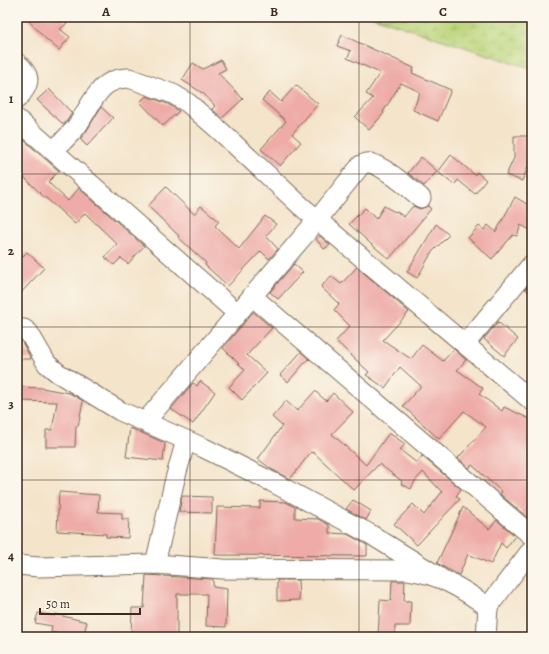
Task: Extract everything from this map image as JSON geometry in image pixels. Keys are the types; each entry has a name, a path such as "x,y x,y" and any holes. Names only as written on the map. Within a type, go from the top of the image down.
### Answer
{"street":[{"path":"17,63 24,69 28,79 26,89 17,100"},
{"path":"53,151 72,132 93,98 113,80 129,78 173,94 188,104 218,129 301,206 532,401"},
{"path":"17,120 237,314"},
{"path":"145,422 318,219 361,165 370,163 375,165 400,180 421,198"},
{"path":"465,344 532,264"},
{"path":"252,296 532,536"},
{"path":"17,329 24,329 29,332 47,364 58,373 120,411 186,440 272,482 370,534 439,577 464,590 488,607"},
{"path":"155,564 174,479 186,440"},
{"path":"486,637 488,607 532,549"},
{"path":"17,565 39,567 155,564 223,569 408,570 439,577"}],"green space":[{"path":"373,17 532,17 532,68 513,63"}],"building":[{"path":"25,17 61,17 67,23 60,29 70,37 59,50"},
{"path":"342,35 414,68 412,73 451,90 438,121 413,110 420,92 401,83 383,112 384,113 369,130 355,117 373,98 366,94 380,73 347,58 351,51 337,46"},
{"path":"221,60 226,69 218,73 243,99 222,118 212,109 215,106 204,94 182,80 193,63 203,69"},
{"path":"296,85 318,104 292,134 301,142 280,166 261,149 286,121 262,100 270,92 281,102"},
{"path":"49,89 72,113 64,125 37,100"},
{"path":"146,96 168,104 179,111 163,126 140,102"},
{"path":"101,107 113,118 87,146 80,139"},
{"path":"17,134 59,171 48,182 68,201 79,188 144,246 128,264 121,258 114,265 105,257 117,244 85,213 75,224 45,198 17,170"},
{"path":"514,136 532,136 532,157 522,181 506,175 514,158"},
{"path":"451,155 475,175 477,172 486,180 475,194 458,180 454,185 438,172"},
{"path":"421,157 437,171 424,186 408,173"},
{"path":"166,187 194,214 201,206 219,221 215,226 239,249 265,216 276,224 266,236 278,249 269,259 261,251 228,286 205,265 206,263 148,206"},
{"path":"515,197 532,207 532,231 521,225 517,236 513,235 492,259 468,238 479,226 484,230 488,225 496,232"},
{"path":"384,206 395,212 396,211 404,217 413,206 420,209 428,206 431,209 389,259 349,224 365,208 376,219"},
{"path":"436,224 449,235 432,252 417,278 407,272"},
{"path":"320,236 330,245 324,249 316,239"},
{"path":"27,252 44,268 17,297 17,262"},
{"path":"294,264 303,272 278,299 270,292"},
{"path":"357,267 409,312 383,340 411,359 422,345 443,361 454,349 466,360 457,370 483,388 479,394 502,411 504,407 532,420 532,515 529,519 500,494 502,492 472,465 469,468 458,458 486,427 464,411 439,439 403,406 421,386 400,367 385,388 366,375 369,372 336,341 350,326 334,310 339,304 321,287 331,276 341,284"},
{"path":"532,281 532,294 525,289"},
{"path":"253,312 272,328 247,355 267,373 242,400 229,387 245,370 223,348"},
{"path":"498,322 518,339 504,356 484,339"},
{"path":"17,340 21,340 31,359 17,359"},
{"path":"301,352 310,360 308,359 288,382 280,375"},
{"path":"200,381 215,392 193,424 171,409 193,383 197,386"},
{"path":"20,387 42,388 69,393 83,401 78,426 76,426 75,447 46,447 46,430 52,430 57,402 20,401"},
{"path":"315,391 326,401 333,393 353,412 332,434 366,465 389,433 405,444 400,450 417,463 422,456 461,489 456,496 460,499 417,545 394,524 413,504 424,515 442,492 423,472 415,481 411,489 401,484 402,481 379,464 354,490 313,452 311,452 290,479 271,469 258,459 282,426 272,417 286,401 297,411"},
{"path":"130,428 165,443 163,461 126,457"},
{"path":"59,492 99,495 98,512 122,513 122,519 129,519 128,538 106,537 106,534 57,531"},
{"path":"182,496 212,497 212,513 179,512"},
{"path":"353,500 371,511 366,520 346,509"},
{"path":"260,501 286,502 295,507 295,518 318,519 329,525 329,533 347,534 367,545 367,556 215,555 217,507 260,508"},
{"path":"463,507 489,529 497,520 515,536 506,548 501,543 491,564 468,554 459,575 437,563"},
{"path":"146,575 213,579 213,587 227,589 226,627 206,626 207,594 177,594 177,637 131,637 132,608 144,608"},
{"path":"277,580 298,580 299,600 277,601"},
{"path":"392,581 405,581 404,601 411,601 410,626 395,626 395,637 378,637 380,600 391,601"},
{"path":"38,613 55,616 55,614 87,622 83,637 72,637 51,632 52,626 35,623"}]}
